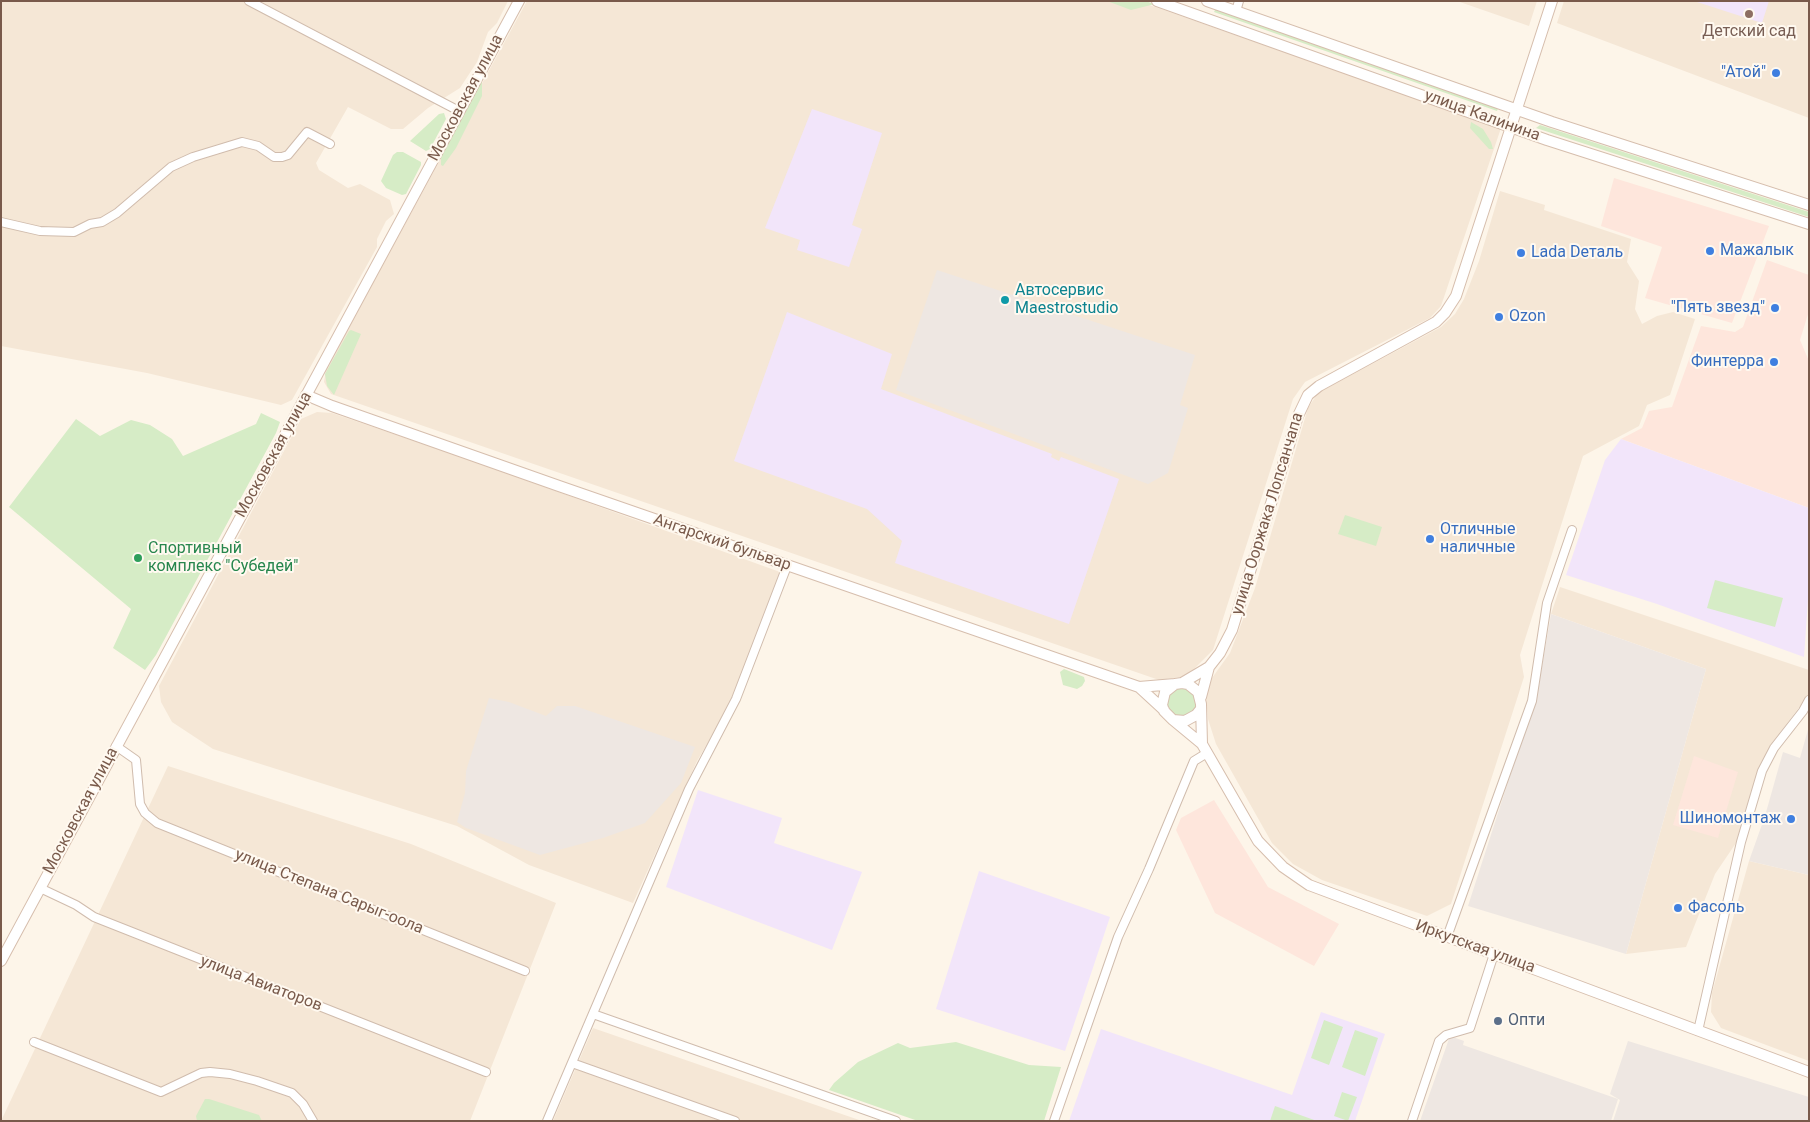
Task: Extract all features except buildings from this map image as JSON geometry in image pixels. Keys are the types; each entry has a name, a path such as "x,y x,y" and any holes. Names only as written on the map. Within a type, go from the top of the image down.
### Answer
{"street":[{"path":"249,1 459,111"},
{"name":"Московская улица","path":"1,961 519,1"},
{"name":"улица Калинина","path":"1157,1 1546,140 1809,224"},
{"path":"1198,15 1205,1"},
{"name":"улица Калинина","path":"1205,1 1237,6 1517,110 1809,206"},
{"name":"улица Ооржака Лопсанчапа","path":"1201,698 1209,667 1220,653 1232,630 1302,406 1308,395 1319,386 1424,330 1445,313 1459,288 1552,1"},
{"path":"1,222 40,231 74,232 90,224 102,222 117,213 171,167 192,157 242,142 258,146 274,157 282,157 288,155 308,132 330,144"},
{"name":"Ангарский бульвар","path":"306,395 332,406 787,566 1139,687 1178,683"},
{"path":"1447,937 1532,701 1545,610 1572,530"},
{"path":"547,1121 699,766 736,699 787,566"},
{"name":"улица Ооржака Лопсанчапа","path":"1178,683 1209,667"},
{"path":"1178,683 1194,687 1201,698 1200,710 1185,722 1173,720 1164,711 1163,698 1165,692 1178,683"},
{"name":"Ангарский бульвар","path":"1139,687 1164,711"},
{"path":"1698,1031 1741,842 1762,771 1774,748 1803,711 1809,700"},
{"name":"Иркутская улица","path":"1200,710 1204,748"},
{"name":"Иркутская улица","path":"1173,720 1204,748 1258,841 1291,873 1327,893 1809,1072"},
{"name":"улица Степана Сарыг-оола","path":"116,746 136,760 140,804 145,813 157,823 525,971"},
{"path":"1054,1121 1118,936 1149,869 1194,761 1204,748"},
{"name":"улица Авиаторов","path":"40,888 76,905 94,917 486,1072"},
{"path":"1412,1121 1439,1041 1446,1035 1470,1028 1494,954"},
{"path":"593,1014 896,1121"},
{"path":"34,1042 161,1092 201,1073 210,1072 257,1081 292,1093 303,1104 313,1121"},
{"path":"572,1063 735,1121"}],"shaded area":[{"path":"1,1 508,1 497,23 488,32 477,62 460,88 428,108 403,129 391,129 348,107 316,163 319,170 348,188 360,184 390,200 394,214 386,221 377,239 377,247 292,400 281,405 147,373 1,346"},
{"path":"527,1 1138,1 1501,128 1441,306 1430,318 1305,382 1293,399 1213,650 1187,676 1159,680 331,394 324,382 326,369"},
{"path":"1457,1 1537,1 1529,26"},
{"path":"1564,1 1809,1 1809,118 1557,23"},
{"name":"Детский сад","path":"1694,1 1769,1 1762,23"},
{"path":"812,109 882,133 852,225 862,229 849,267 797,250 800,240 765,228"},
{"name":"Мажалык","path":"1614,178 1769,226 1732,323 1645,298 1662,247 1601,226"},
{"path":"1500,191 1545,205 1544,210 1631,239 1627,262 1639,281 1635,309 1642,324 1657,316 1673,312 1695,319 1670,395 1647,405 1639,426 1583,456 1520,655 1524,677 1451,904 1427,916 1322,880 1293,864 1272,843 1216,744 1208,719 1206,697 1212,678 1230,653 1255,588 1308,408 1318,393 1441,327 1455,314 1464,299 1479,261"},
{"path":"1767,260 1809,275 1809,311 1800,340 1809,361 1809,508 1621,439 1642,428 1649,411 1672,407 1701,326 1735,332 1743,327"},
{"path":"937,270 1195,355 1180,405 1188,408 1168,473 1148,484 896,390"},
{"path":"787,312 892,354 881,389 1052,454 1051,457 1059,461 1061,457 1119,479 1069,624 895,563 902,541 867,509 734,461"},
{"path":"317,412 332,413 467,459 780,572 741,677 721,720 697,761 633,903 529,865 457,826 213,749 172,722 161,702 159,686 301,419"},
{"path":"1621,439 1809,508 1809,585 1804,657 1657,604 1566,575 1605,460"},
{"path":"1560,587 1809,670 1809,694 1771,745 1759,767 1736,843 1715,874 1686,947 1626,954 1706,669 1551,614"},
{"path":"1551,614 1706,669 1626,954 1468,906 1538,689"},
{"path":"489,698 509,702 546,716 557,706 575,706 695,747 681,783 645,823 603,838 540,855 466,828 457,822 465,793 466,771"},
{"path":"1809,726 1809,875 1749,861 1765,816 1783,752 1800,758"},
{"path":"1694,756 1738,772 1718,838 1673,825"},
{"path":"168,766 411,844 556,903 470,1121 1,1121"},
{"path":"698,790 782,818 774,843 862,872 832,950 666,887"},
{"path":"1214,800 1268,887 1339,924 1314,966 1215,913 1176,830 1181,818"},
{"path":"1749,861 1809,875 1809,1061 1721,1028 1711,1012 1712,993"},
{"path":"979,871 1110,917 1065,1051 936,1009"},
{"path":"1321,1012 1385,1034 1355,1121 1069,1121 1101,1029 1292,1095"},
{"path":"593,1028 862,1121 553,1121"},
{"path":"1450,1036 1464,1041 1463,1045 1618,1099 1611,1121 1420,1121"},
{"path":"1628,1041 1809,1097 1809,1121 1613,1121 1620,1100 1610,1094"}],"green space":[{"path":"1107,1 1145,1 1155,4 1131,10"},
{"path":"1216,8 1499,106 1497,111 1214,12"},
{"path":"482,80 482,96 456,148 443,166 441,165 441,155"},
{"path":"444,113 446,119 430,149 426,151 410,141 439,114"},
{"path":"1471,122 1483,129 1493,149 1489,149 1470,128"},
{"path":"1540,125 1809,212 1809,217 1536,128"},
{"path":"397,152 403,152 421,162 406,194 402,195 386,188 381,181 393,155"},
{"path":"351,330 361,334 334,395 327,386 325,374"},
{"name":"Спортивный комплекс \"Субедей\"","path":"261,413 280,422 276,433 156,655 145,670 113,648 131,609 9,507 76,419 100,436 131,420 150,425 172,439 183,456 256,424"},
{"path":"1345,515 1382,527 1376,546 1338,534"},
{"path":"1715,580 1783,598 1775,627 1707,608"},
{"path":"1064,669 1084,677 1085,681 1082,686 1077,689 1063,685 1060,672"},
{"path":"1179,686 1194,691 1198,706 1192,715 1177,718 1166,707 1167,696"},
{"path":"1324,1020 1343,1027 1329,1065 1311,1058"},
{"path":"1355,1030 1378,1038 1365,1076 1342,1067"},
{"path":"956,1042 1029,1065 1061,1067 1044,1121 918,1121 829,1090 834,1083 858,1062 898,1043 910,1048"},
{"path":"1342,1092 1357,1097 1348,1121 1334,1116"},
{"path":"205,1099 259,1115 262,1121 197,1121 196,1116"},
{"path":"1275,1106 1317,1121 1270,1121"}],"place":[{"name":"Детский сад","path":"1749,14"},
{"name":"\"Атой\"","path":"1776,73"},
{"name":"Мажалык","path":"1710,251"},
{"name":"Lada Dеталь","path":"1521,253"},
{"name":"Автосервис Maestrostudio","path":"1005,300"},
{"name":"\"Пять звезд\"","path":"1775,308"},
{"name":"Ozon","path":"1499,317"},
{"name":"Финтерра","path":"1774,362"},
{"name":"Отличные наличные","path":"1430,539"},
{"name":"Спортивный комплекс \"Субедей\"","path":"138,558"},
{"name":"Шиномонтаж","path":"1791,819"},
{"name":"Фасоль","path":"1678,908"},
{"name":"Опти","path":"1498,1021"}]}
